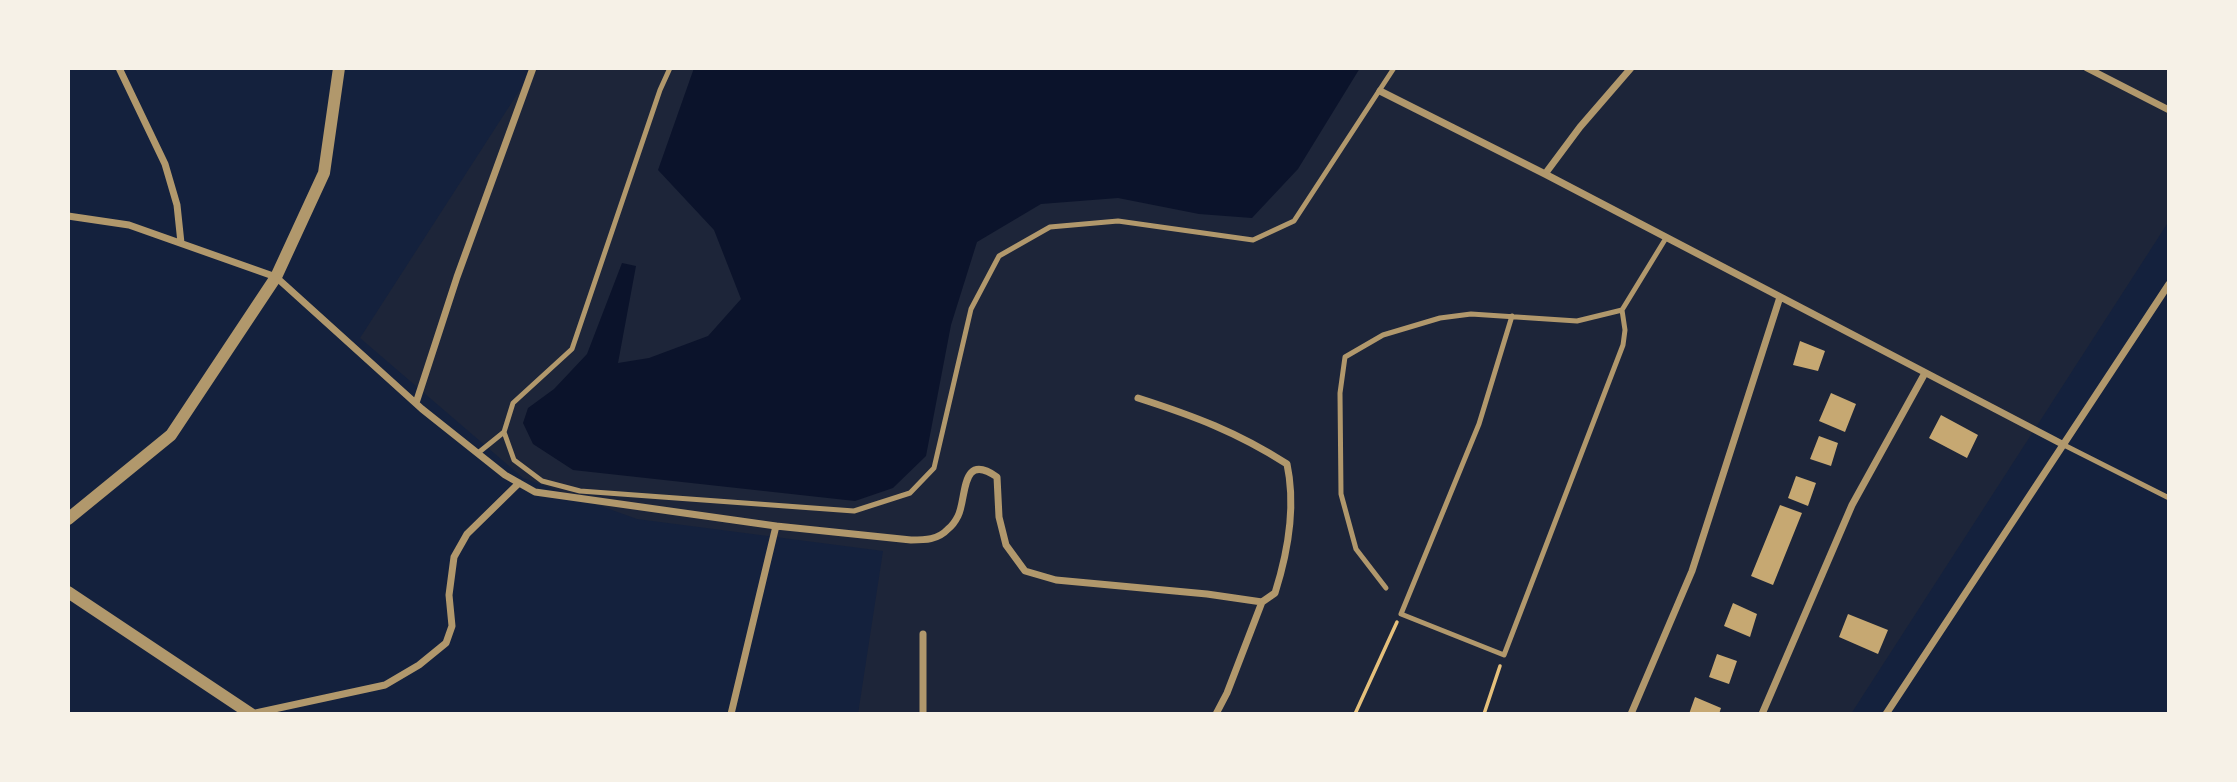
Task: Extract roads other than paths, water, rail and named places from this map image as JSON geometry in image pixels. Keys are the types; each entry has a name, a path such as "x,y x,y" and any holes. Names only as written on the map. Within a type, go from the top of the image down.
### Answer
{"street":[{"path":"119,68 164,163 177,205 181,243"},
{"path":"68,519 171,435 276,277 324,173 340,68"},
{"path":"416,403 457,277 533,68"},
{"path":"1545,174 1580,127 1631,68"},
{"path":"2087,68 2169,110"},
{"path":"1380,91 1545,174 2064,445"},
{"path":"68,216 129,225 276,277 416,403 478,453 535,492 776,526 932,540 948,530 959,515 966,477 974,471 988,471 997,477 999,517 1006,545 1025,571 1056,580 1207,594 1262,602"},
{"path":"1886,714 2169,284"},
{"path":"1631,714 1692,571 1780,297"},
{"path":"1762,714 1852,505 1926,373"},
{"path":"1138,398 1203,419 1260,447 1287,464 1291,482 1292,516 1280,577 1275,593 1262,602 1227,693 1216,714"},
{"path":"68,592 251,714 385,685 419,665 446,643 452,626 449,595 454,557 467,534 519,483"},
{"path":"731,714 776,526"},
{"path":"923,634 923,714"}],"lane":[{"path":"478,453 504,432 513,403 572,349 670,68"},
{"path":"504,432 514,460 542,481 580,491 854,511 910,493 934,468 971,309 999,256 1050,228 1118,221 1253,240 1294,221 1394,68"},
{"path":"1513,316 1479,424 1401,614 1504,655 1623,345 1625,330 1622,310 1666,238"},
{"path":"1386,588 1356,550 1341,494 1340,393 1345,357 1383,335 1440,318 1471,314 1577,321 1622,310"},
{"path":"2064,445 2169,498"}]}
